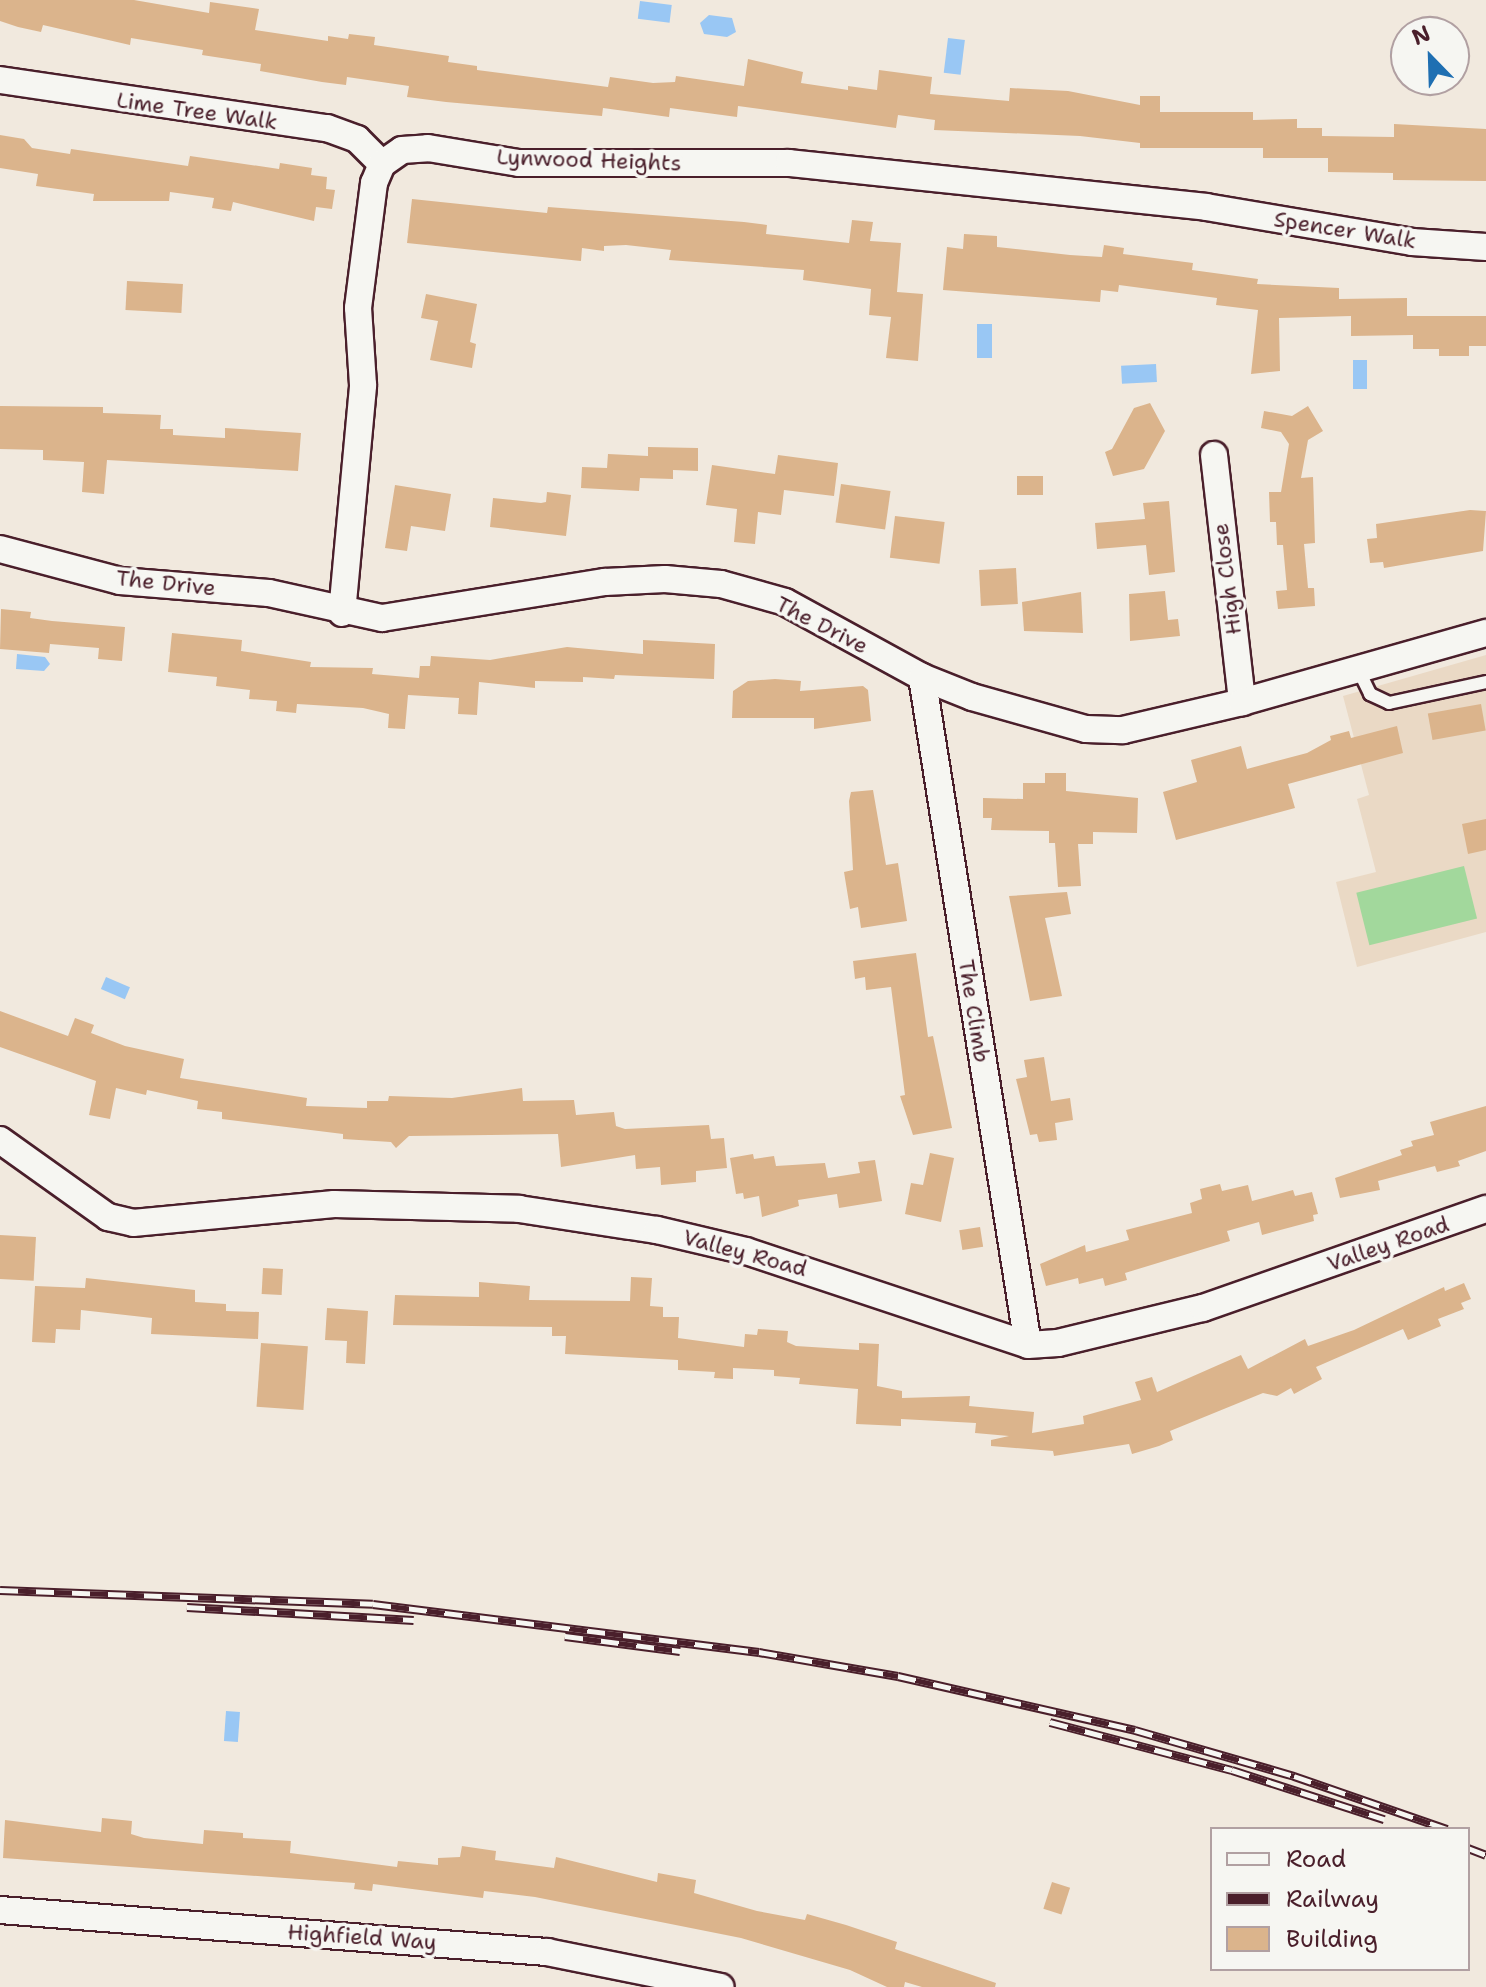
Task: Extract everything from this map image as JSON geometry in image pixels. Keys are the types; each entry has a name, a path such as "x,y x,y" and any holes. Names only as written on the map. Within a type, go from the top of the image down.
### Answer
{"street":[{"name":"Lime Tree Walk","path":"0,80 327,128 357,139 382,164"},
{"name":"Lynwood Heights","path":"382,164 414,147 519,163 789,163 1206,207"},
{"path":"342,613 363,385 358,308 374,183 382,164"},
{"name":"Spencer Walk","path":"1206,207 1412,242 1486,247"},
{"name":"High Close","path":"1214,455 1242,702"},
{"name":"The Drive","path":"0,549 120,581 269,593 342,613 382,618 605,582 665,579 721,584 785,602 922,677 1050,722 1086,729 1123,730 1242,702 1486,633"},
{"name":"The Climb","path":"922,677 1028,1345"},
{"name":"Valley Road","path":"0,1140 108,1217 133,1223 334,1204 519,1209 657,1230 746,1251 1028,1345 1058,1343 1203,1308 1486,1209"},
{"name":"Highfield Way","path":"0,1910 547,1952 720,1987"}],"lane":[{"path":"1358,669 1370,694 1389,703 1486,682"}],"shaded area":[{"path":"1486,655 1486,932 1357,967 1336,882 1376,872 1357,799 1369,795 1343,696"}],"green space":[{"path":"1464,866 1477,918 1369,945 1356,893"}],"water":[{"path":"640,1 672,5 670,23 638,19"},
{"path":"709,15 732,18 736,32 727,37 704,34 700,23"},
{"path":"948,38 965,40 961,75 944,73"},
{"path":"977,324 992,324 992,358 977,358"},
{"path":"1353,360 1367,360 1367,389 1353,389"},
{"path":"1156,364 1157,382 1122,384 1121,366"},
{"path":"17,654 45,657 50,664 44,671 16,669"},
{"path":"106,977 130,987 125,999 101,989"},
{"path":"226,1711 240,1712 238,1742 224,1741"}],"building":[{"path":"0,0 134,0 209,13 210,2 259,9 255,30 328,41 328,36 348,39 349,34 375,37 374,45 449,56 448,62 477,66 477,70 608,87 610,77 653,83 675,82 676,76 744,86 748,59 803,72 801,83 848,90 848,86 877,90 879,70 932,77 930,94 1009,101 1010,88 1068,91 1140,105 1140,96 1160,96 1160,112 1253,112 1253,120 1297,119 1297,128 1322,128 1322,136 1394,137 1394,124 1486,129 1486,181 1393,180 1393,173 1328,172 1328,158 1263,158 1263,148 1140,148 1140,143 1080,136 934,130 935,120 898,115 896,128 738,106 737,117 670,108 669,117 603,108 602,116 446,102 407,97 409,86 347,77 346,85 322,82 260,71 261,64 202,55 203,50 131,38 130,45 43,25 41,32 18,27 0,21"},
{"path":"0,135 24,139 32,148 70,154 71,149 188,166 190,156 279,169 280,163 312,168 311,175 327,177 326,189 335,190 332,209 316,207 314,221 233,202 231,211 212,208 214,198 170,192 169,201 93,201 94,194 36,186 38,174 0,168"},
{"path":"412,199 547,213 548,207 744,222 767,225 766,234 849,243 852,220 873,222 870,241 901,243 897,292 923,294 918,361 886,358 891,317 869,315 871,289 803,280 804,270 669,260 671,250 626,245 604,246 604,251 582,248 581,261 407,243"},
{"path":"964,234 997,236 997,247 1070,255 1102,257 1104,245 1124,248 1123,254 1193,263 1192,270 1258,279 1257,284 1339,288 1339,299 1407,298 1407,316 1486,316 1486,346 1469,346 1469,356 1439,356 1439,349 1413,349 1413,335 1351,336 1351,316 1279,318 1280,371 1251,374 1258,310 1216,305 1217,298 1119,285 1118,292 1101,290 1100,302 943,290 947,247 963,249"},
{"path":"127,281 183,284 181,313 125,310"},
{"path":"426,294 477,304 470,342 476,344 472,368 430,360 438,321 421,318"},
{"path":"1150,403 1165,431 1144,469 1113,476 1105,452 1112,449 1134,408"},
{"path":"0,406 103,407 103,413 161,415 160,429 173,429 173,435 225,438 225,428 301,433 298,471 107,460 104,494 82,492 84,462 43,460 43,450 0,449"},
{"path":"1308,406 1323,431 1308,440 1301,478 1313,477 1315,543 1304,544 1308,588 1314,588 1315,606 1278,609 1276,591 1287,590 1283,545 1277,545 1276,522 1270,522 1269,492 1281,492 1289,444 1281,432 1261,428 1264,411 1292,416"},
{"path":"648,447 698,448 698,471 673,470 673,479 640,478 639,491 581,488 582,467 607,468 608,454 648,456"},
{"path":"778,455 838,463 834,496 784,490 781,515 758,512 755,544 734,542 737,509 706,505 712,465 775,474"},
{"path":"1017,476 1043,476 1043,495 1017,495"},
{"path":"841,484 891,491 885,530 836,523"},
{"path":"395,485 451,494 445,531 411,526 407,551 385,548"},
{"path":"547,492 571,495 566,536 490,527 493,498 541,503 546,502"},
{"path":"1169,501 1175,572 1149,575 1146,545 1097,549 1095,523 1145,519 1143,503"},
{"path":"1470,510 1486,511 1483,551 1384,568 1383,562 1370,563 1367,539 1377,538 1376,524"},
{"path":"895,516 945,522 940,564 890,558"},
{"path":"1016,568 1018,604 981,606 979,570"},
{"path":"1165,591 1168,620 1178,619 1180,636 1130,641 1129,594"},
{"path":"1081,592 1083,633 1024,631 1022,602"},
{"path":"1,609 31,612 30,618 125,627 122,661 98,659 99,648 50,644 49,653 0,649"},
{"path":"172,633 242,640 241,651 311,662 310,667 373,668 372,674 419,678 420,666 430,666 431,656 490,660 567,647 643,654 643,640 715,644 714,679 615,675 614,679 583,677 583,682 535,681 535,688 479,682 477,715 458,714 459,698 408,695 405,729 388,728 389,714 363,708 297,704 296,713 276,711 277,701 249,699 250,690 216,686 217,677 168,672"},
{"path":"748,681 801,681 800,691 863,686 868,690 871,721 814,729 814,718 732,718 733,691"},
{"path":"1481,704 1486,731 1433,740 1428,713"},
{"path":"1397,726 1403,753 1288,784 1295,808 1176,840 1163,792 1197,782 1191,760 1241,746 1247,769 1307,753 1331,740 1330,736 1349,731 1351,738"},
{"path":"1045,773 1066,773 1066,791 1138,798 1137,833 1093,832 1093,844 1078,844 1081,886 1058,887 1055,843 1049,843 1049,831 991,830 992,818 983,818 983,798 1023,799 1023,783 1045,783"},
{"path":"873,790 886,865 898,863 907,921 861,928 858,907 850,909 844,872 853,870 849,801 851,792"},
{"path":"1486,819 1486,850 1468,854 1462,824"},
{"path":"1067,892 1071,914 1045,918 1062,996 1030,1001 1009,896"},
{"path":"916,953 928,1037 933,1036 952,1128 913,1135 900,1096 905,1095 891,987 866,990 865,977 855,979 853,961"},
{"path":"0,1011 68,1036 75,1018 94,1025 91,1033 125,1046 184,1059 180,1078 307,1098 306,1106 367,1108 367,1101 388,1101 389,1096 452,1098 522,1088 523,1101 574,1100 576,1115 614,1112 616,1126 625,1129 709,1125 711,1139 724,1138 727,1168 696,1171 696,1182 661,1185 660,1167 636,1169 635,1155 561,1167 558,1134 409,1136 396,1148 391,1142 343,1139 343,1134 222,1119 222,1112 197,1109 198,1101 147,1090 146,1095 116,1088 110,1119 89,1115 96,1081 0,1047"},
{"path":"1044,1057 1051,1101 1070,1098 1073,1120 1055,1123 1057,1140 1039,1142 1037,1134 1030,1135 1016,1079 1027,1077 1024,1060"},
{"path":"1486,1106 1486,1151 1458,1161 1460,1166 1437,1172 1435,1166 1378,1181 1380,1190 1340,1198 1335,1178 1402,1155 1400,1150 1413,1146 1411,1141 1434,1135 1430,1122"},
{"path":"930,1153 954,1158 941,1222 905,1214 911,1183 923,1185"},
{"path":"753,1154 754,1159 774,1156 776,1166 825,1163 828,1178 860,1173 858,1162 875,1160 882,1201 839,1208 837,1194 798,1200 799,1206 762,1217 759,1196 744,1199 743,1193 736,1194 730,1158"},
{"path":"1220,1184 1222,1191 1248,1185 1252,1201 1293,1190 1295,1196 1312,1192 1318,1214 1313,1215 1314,1221 1262,1235 1259,1222 1227,1231 1230,1241 1125,1273 1127,1280 1105,1286 1103,1278 1079,1284 1078,1278 1046,1286 1040,1264 1085,1245 1086,1252 1129,1240 1126,1230 1192,1213 1190,1203 1202,1199 1200,1189"},
{"path":"980,1227 983,1247 962,1250 959,1230"},
{"path":"0,1235 36,1237 34,1281 0,1279"},
{"path":"263,1268 283,1269 282,1295 262,1294"},
{"path":"631,1277 652,1278 650,1306 663,1307 663,1317 679,1317 678,1338 744,1347 745,1334 757,1335 758,1329 788,1331 787,1342 796,1346 859,1350 859,1343 879,1344 877,1386 902,1391 902,1398 970,1396 969,1406 1034,1412 1032,1433 1084,1424 1083,1416 1141,1400 1135,1382 1152,1377 1157,1392 1241,1355 1248,1369 1305,1339 1308,1346 1354,1330 1444,1287 1445,1291 1464,1283 1471,1299 1461,1303 1464,1309 1438,1319 1441,1326 1408,1340 1403,1329 1316,1367 1322,1379 1294,1394 1291,1388 1277,1396 1263,1393 1170,1431 1173,1440 1159,1446 1132,1454 1129,1444 1054,1456 1053,1451 991,1446 991,1440 1009,1436 975,1433 976,1423 901,1419 901,1426 856,1424 858,1389 799,1384 800,1378 774,1376 774,1370 733,1368 733,1379 714,1378 715,1372 678,1370 678,1360 565,1354 566,1336 552,1336 552,1327 393,1325 395,1295 479,1297 479,1282 530,1286 529,1300 630,1301"},
{"path":"86,1278 195,1290 195,1302 226,1304 226,1311 259,1312 258,1339 151,1334 152,1318 81,1310 80,1330 56,1329 55,1343 32,1342 35,1286 85,1288"},
{"path":"327,1308 368,1311 365,1364 346,1363 347,1341 325,1340"},
{"path":"261,1343 308,1346 303,1410 257,1407"},
{"path":"102,1818 132,1821 131,1834 144,1838 203,1844 204,1830 243,1833 243,1838 291,1841 290,1853 397,1867 398,1861 438,1865 438,1858 460,1857 462,1846 496,1851 495,1860 554,1868 556,1857 657,1882 658,1873 696,1880 694,1893 757,1911 805,1920 807,1914 846,1925 897,1942 895,1949 996,1983 995,1987 922,1987 905,1982 904,1987 887,1987 850,1970 741,1938 535,1897 484,1891 483,1898 373,1884 372,1891 354,1889 355,1883 3,1858 5,1820 101,1832"},
{"path":"1052,1882 1070,1888 1061,1915 1043,1909"}],"railway":[{"path":"0,1590 373,1604 759,1652 898,1676 1135,1730 1294,1776 1441,1827"},
{"path":"187,1607 414,1620"},
{"path":"565,1636 680,1651"},
{"path":"1050,1722 1232,1770 1384,1819"},
{"path":"1470,1849 1486,1855"}]}
